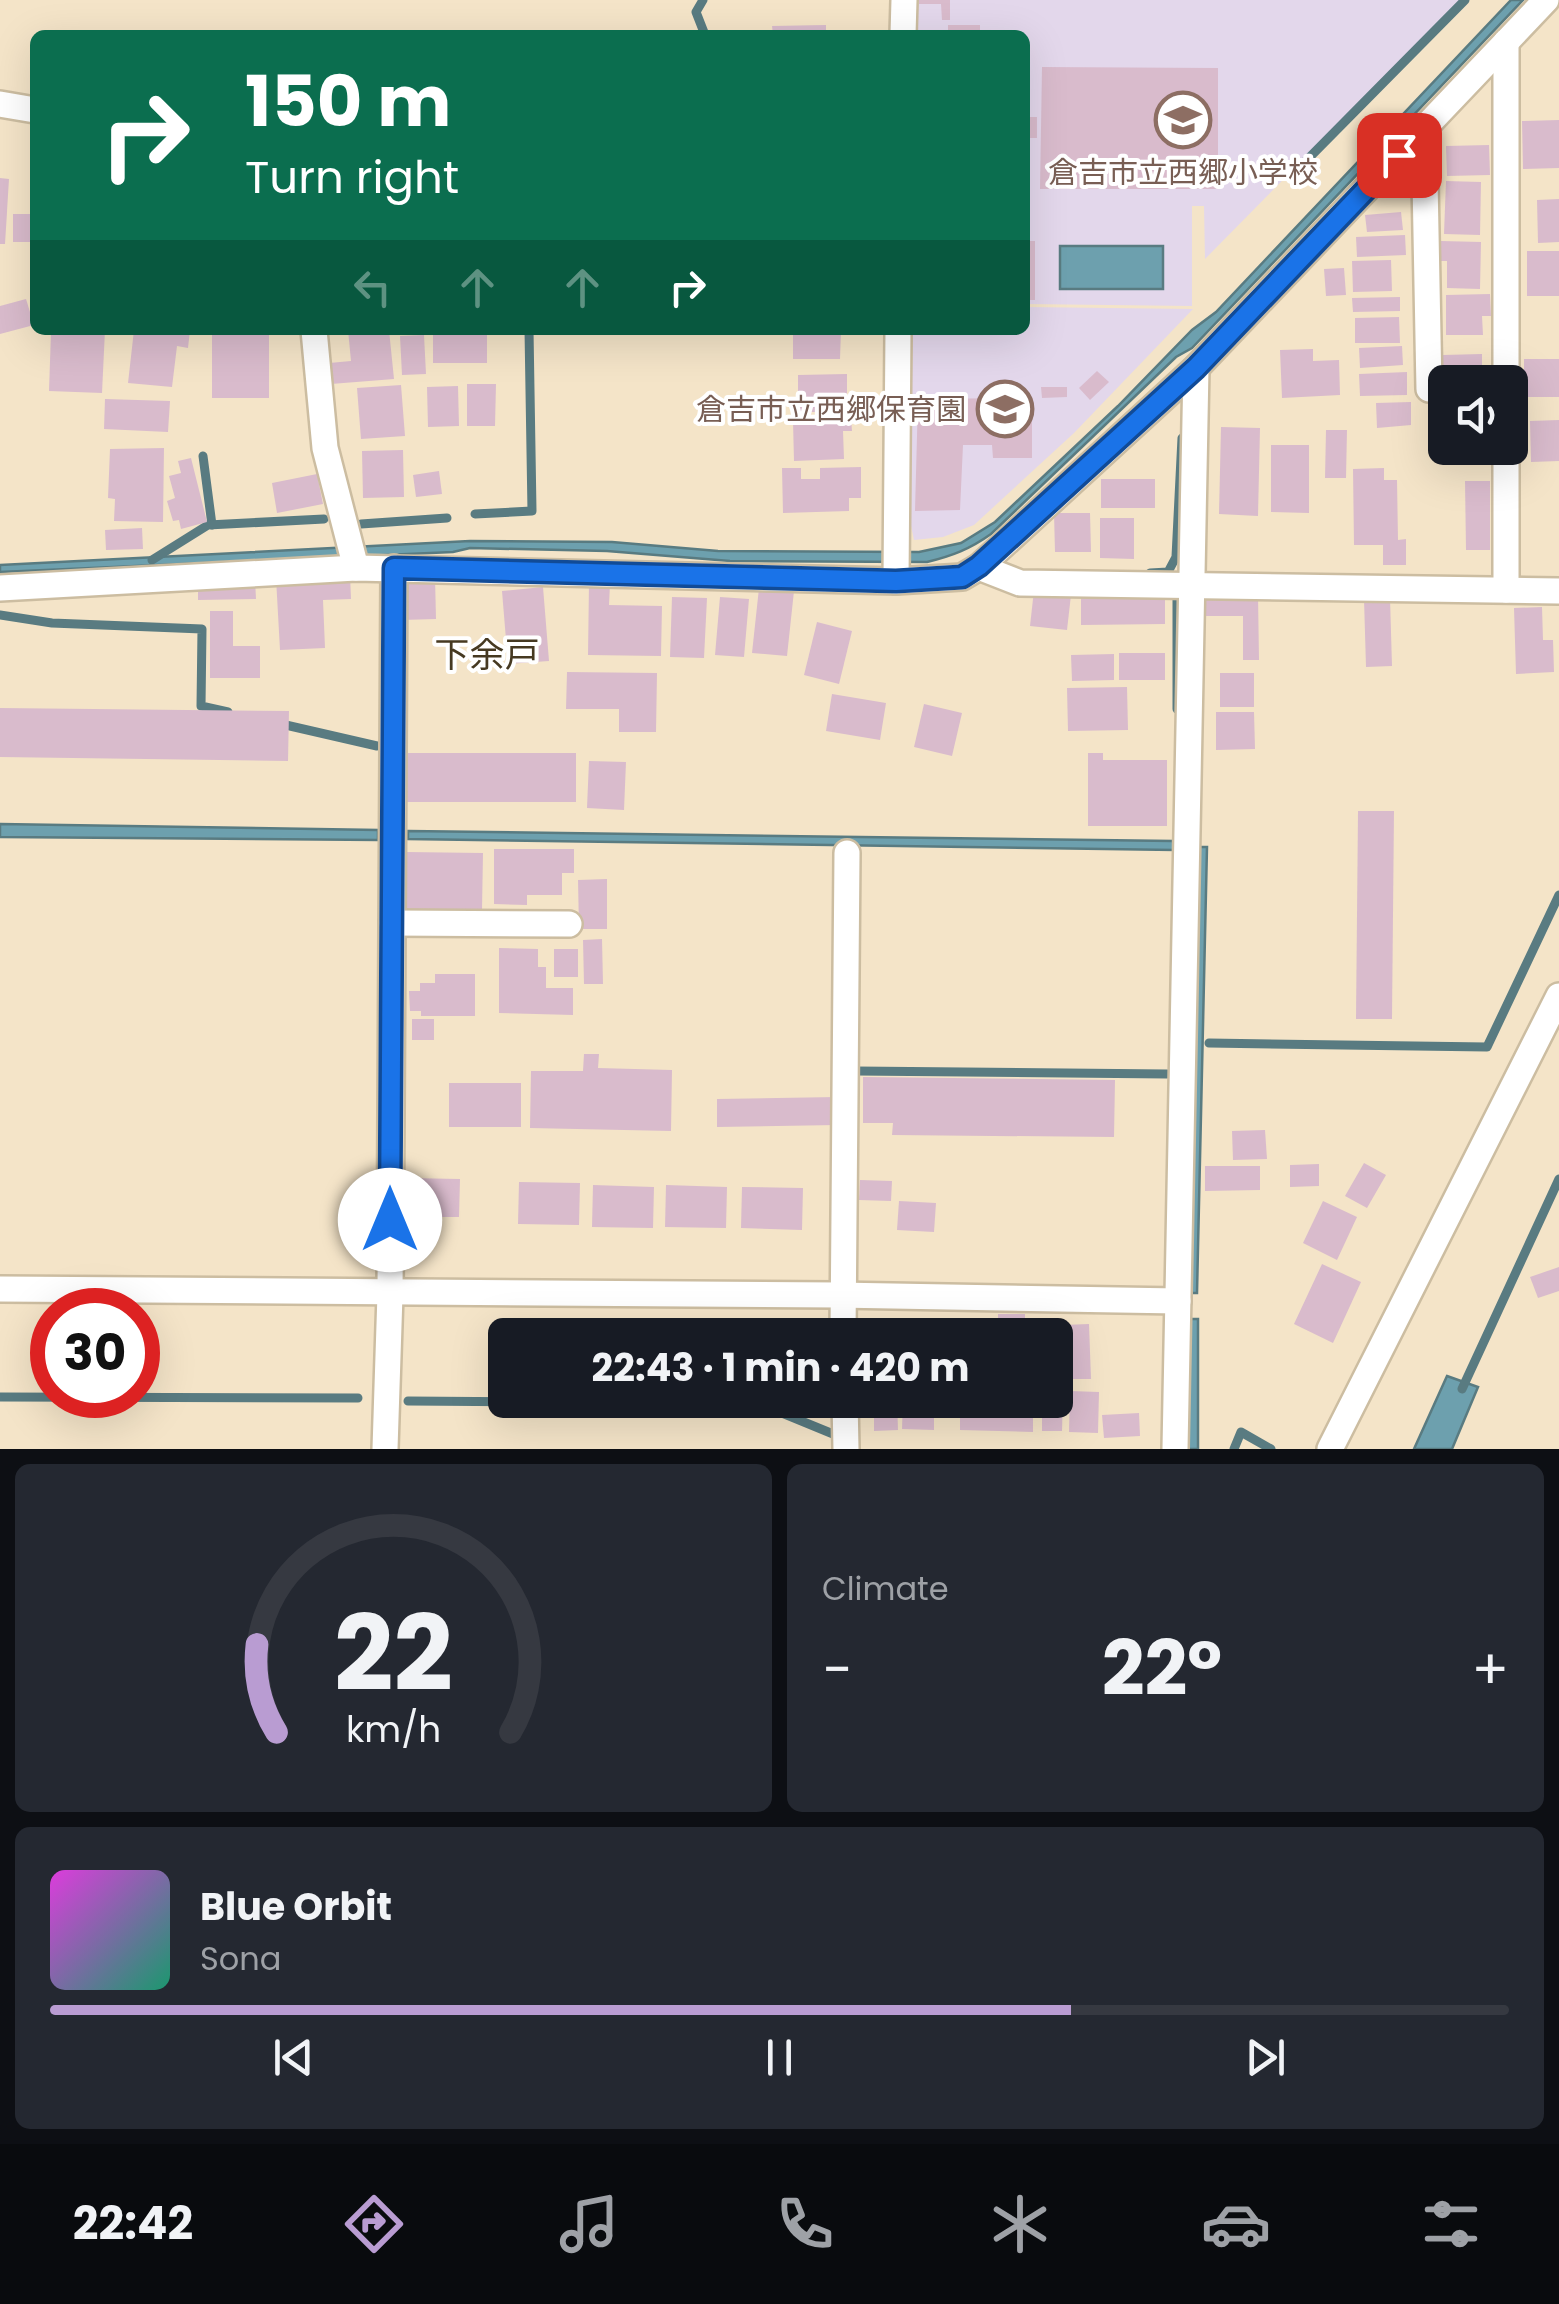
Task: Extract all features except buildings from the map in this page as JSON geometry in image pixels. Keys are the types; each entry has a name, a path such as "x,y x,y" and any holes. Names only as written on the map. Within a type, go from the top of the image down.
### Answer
{"street":[{"path":"903,30 904,0"},
{"path":"0,588 356,568 896,581 962,577 979,566 1196,368 1546,0"},
{"path":"1506,42 1506,365"},
{"path":"0,104 30,109"},
{"path":"1424,128 1429,365"},
{"path":"314,335 324,448 356,568"},
{"path":"896,581 898,335"},
{"path":"1175,1449 1196,368"},
{"path":"1506,465 1506,590"},
{"path":"979,566 1020,583 1559,591"},
{"path":"385,1449 390,1294 394,568"},
{"path":"844,1318 846,853"},
{"path":"392,923 570,924"},
{"path":"1330,1449 1559,996"},
{"path":"0,1289 1178,1301"},
{"path":"845,1418 846,1449"}],"shaded area":[{"name":"倉吉市立西郷小学校","path":"916,0 1460,0 1205,259 1204,206 1192,206 1192,306 1030,304 1030,30 916,30"},
{"name":"倉吉市立西郷保育園","path":"1030,307 1193,309 1074,433 974,525 943,537 914,540 909,516 913,335 1030,335"}],"water":[{"path":"1511,0 1523,0 1192,348 1176,357 991,534 953,554 927,562 730,561 607,551 470,548 453,552 0,572 0,565 470,541 612,542 718,551 919,552 961,543 995,522 1192,330 1216,312"},
{"path":"1060,246 1163,246 1163,289 1060,289"},
{"path":"0,824 378,830 378,840 0,837"},
{"path":"408,831 1173,841 1174,850 408,839"},
{"path":"1199,847 1207,847 1197,1293 1189,1293"},
{"path":"1188,1319 1198,1319 1198,1449 1188,1449"},
{"path":"1447,1376 1478,1387 1452,1449 1414,1449"}],"waterway":[{"path":"703,0 696,12 703,30"},
{"path":"1296,171 1465,0"},
{"path":"475,514 532,511 529,335"},
{"path":"1150,573 1168,572 1176,557 1182,438"},
{"path":"203,456 212,525"},
{"path":"361,524 447,518"},
{"path":"152,560 208,525 324,519"},
{"path":"1177,599 1177,709"},
{"path":"0,615 52,623 202,629 201,706 228,712"},
{"path":"277,723 377,746"},
{"path":"1209,1043 1487,1047 1559,895"},
{"path":"856,1071 1167,1074"},
{"path":"1462,1389 1559,1179"},
{"path":"0,1397 358,1398"},
{"path":"408,1401 488,1402"},
{"path":"794,1418 838,1436"},
{"path":"1234,1449 1241,1432 1271,1449"}],"place":[{"name":"倉吉市立西郷小学校","path":"1183,120"},
{"name":"倉吉市立西郷保育園","path":"1005,409"}],"district":[{"name":"下余戸","path":"487,654"}],"route":[{"path":"390,1220 394,568 896,581 962,577 979,566 1196,368 1399,155"}]}
